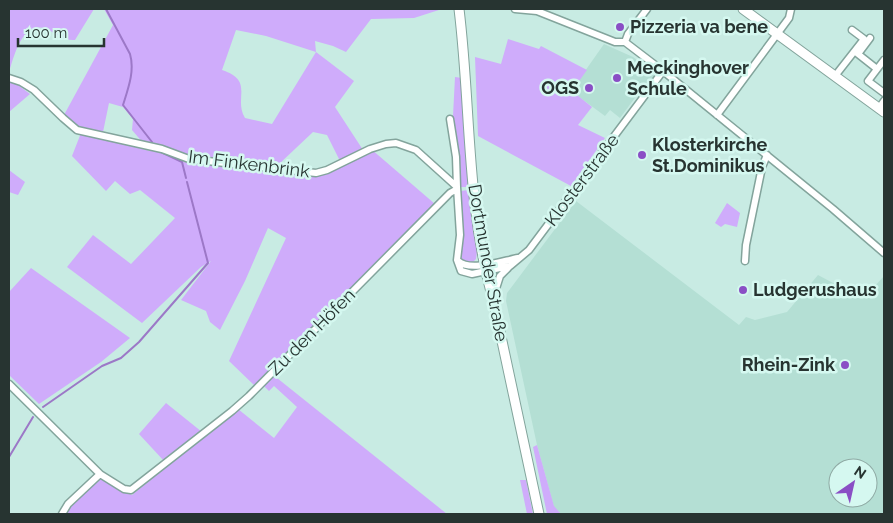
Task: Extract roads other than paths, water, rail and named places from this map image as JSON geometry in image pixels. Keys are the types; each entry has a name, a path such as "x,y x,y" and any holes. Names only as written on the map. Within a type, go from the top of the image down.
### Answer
{"main road":[{"name":"Dortmunder Straße","path":"459,9 465,67 472,187 485,268 539,514"},
{"path":"743,9 836,76 883,107"}],"street":[{"path":"514,9 537,11 616,42 625,42 767,155 884,253"},
{"path":"625,42 628,34 647,9"},
{"path":"717,115 790,18 791,9"},
{"path":"852,30 864,39 856,52"},
{"path":"836,76 870,38"},
{"path":"856,52 877,69"},
{"path":"884,60 868,80 884,93"},
{"name":"Klosterstraße","path":"510,266 536,242 663,71"},
{"name":"Im Finkenbrink","path":"9,78 21,82 34,90 77,130 154,147 189,159 316,173 327,170 370,149 396,143 416,150 457,188"},
{"path":"450,119 456,163 460,235 457,260 461,271 472,274 519,258"},
{"path":"745,261 746,245 762,167 767,155"},
{"name":"Zu den Höfen","path":"9,384 100,474 124,489 131,490 232,411 457,188"},
{"path":"485,268 510,266"},
{"path":"493,300 500,276 510,266"},
{"path":"62,514 68,504 100,474"}],"waterway":[{"path":"106,9 130,54 132,67 123,105 152,142"},
{"path":"161,152 182,162 186,178"},
{"path":"43,407 102,366 121,358 139,342 208,263 187,182"},
{"path":"9,457 33,417"}],"place":[{"name":"Pizzeria va bene","path":"620,27"},
{"name":"Meckinghover Schule","path":"617,78"},
{"name":"OGS","path":"589,88"},
{"name":"Klosterkirche St.Dominikus","path":"642,155"},
{"name":"Ludgerushaus","path":"743,290"},
{"name":"Rhein-Zink","path":"845,365"}]}
